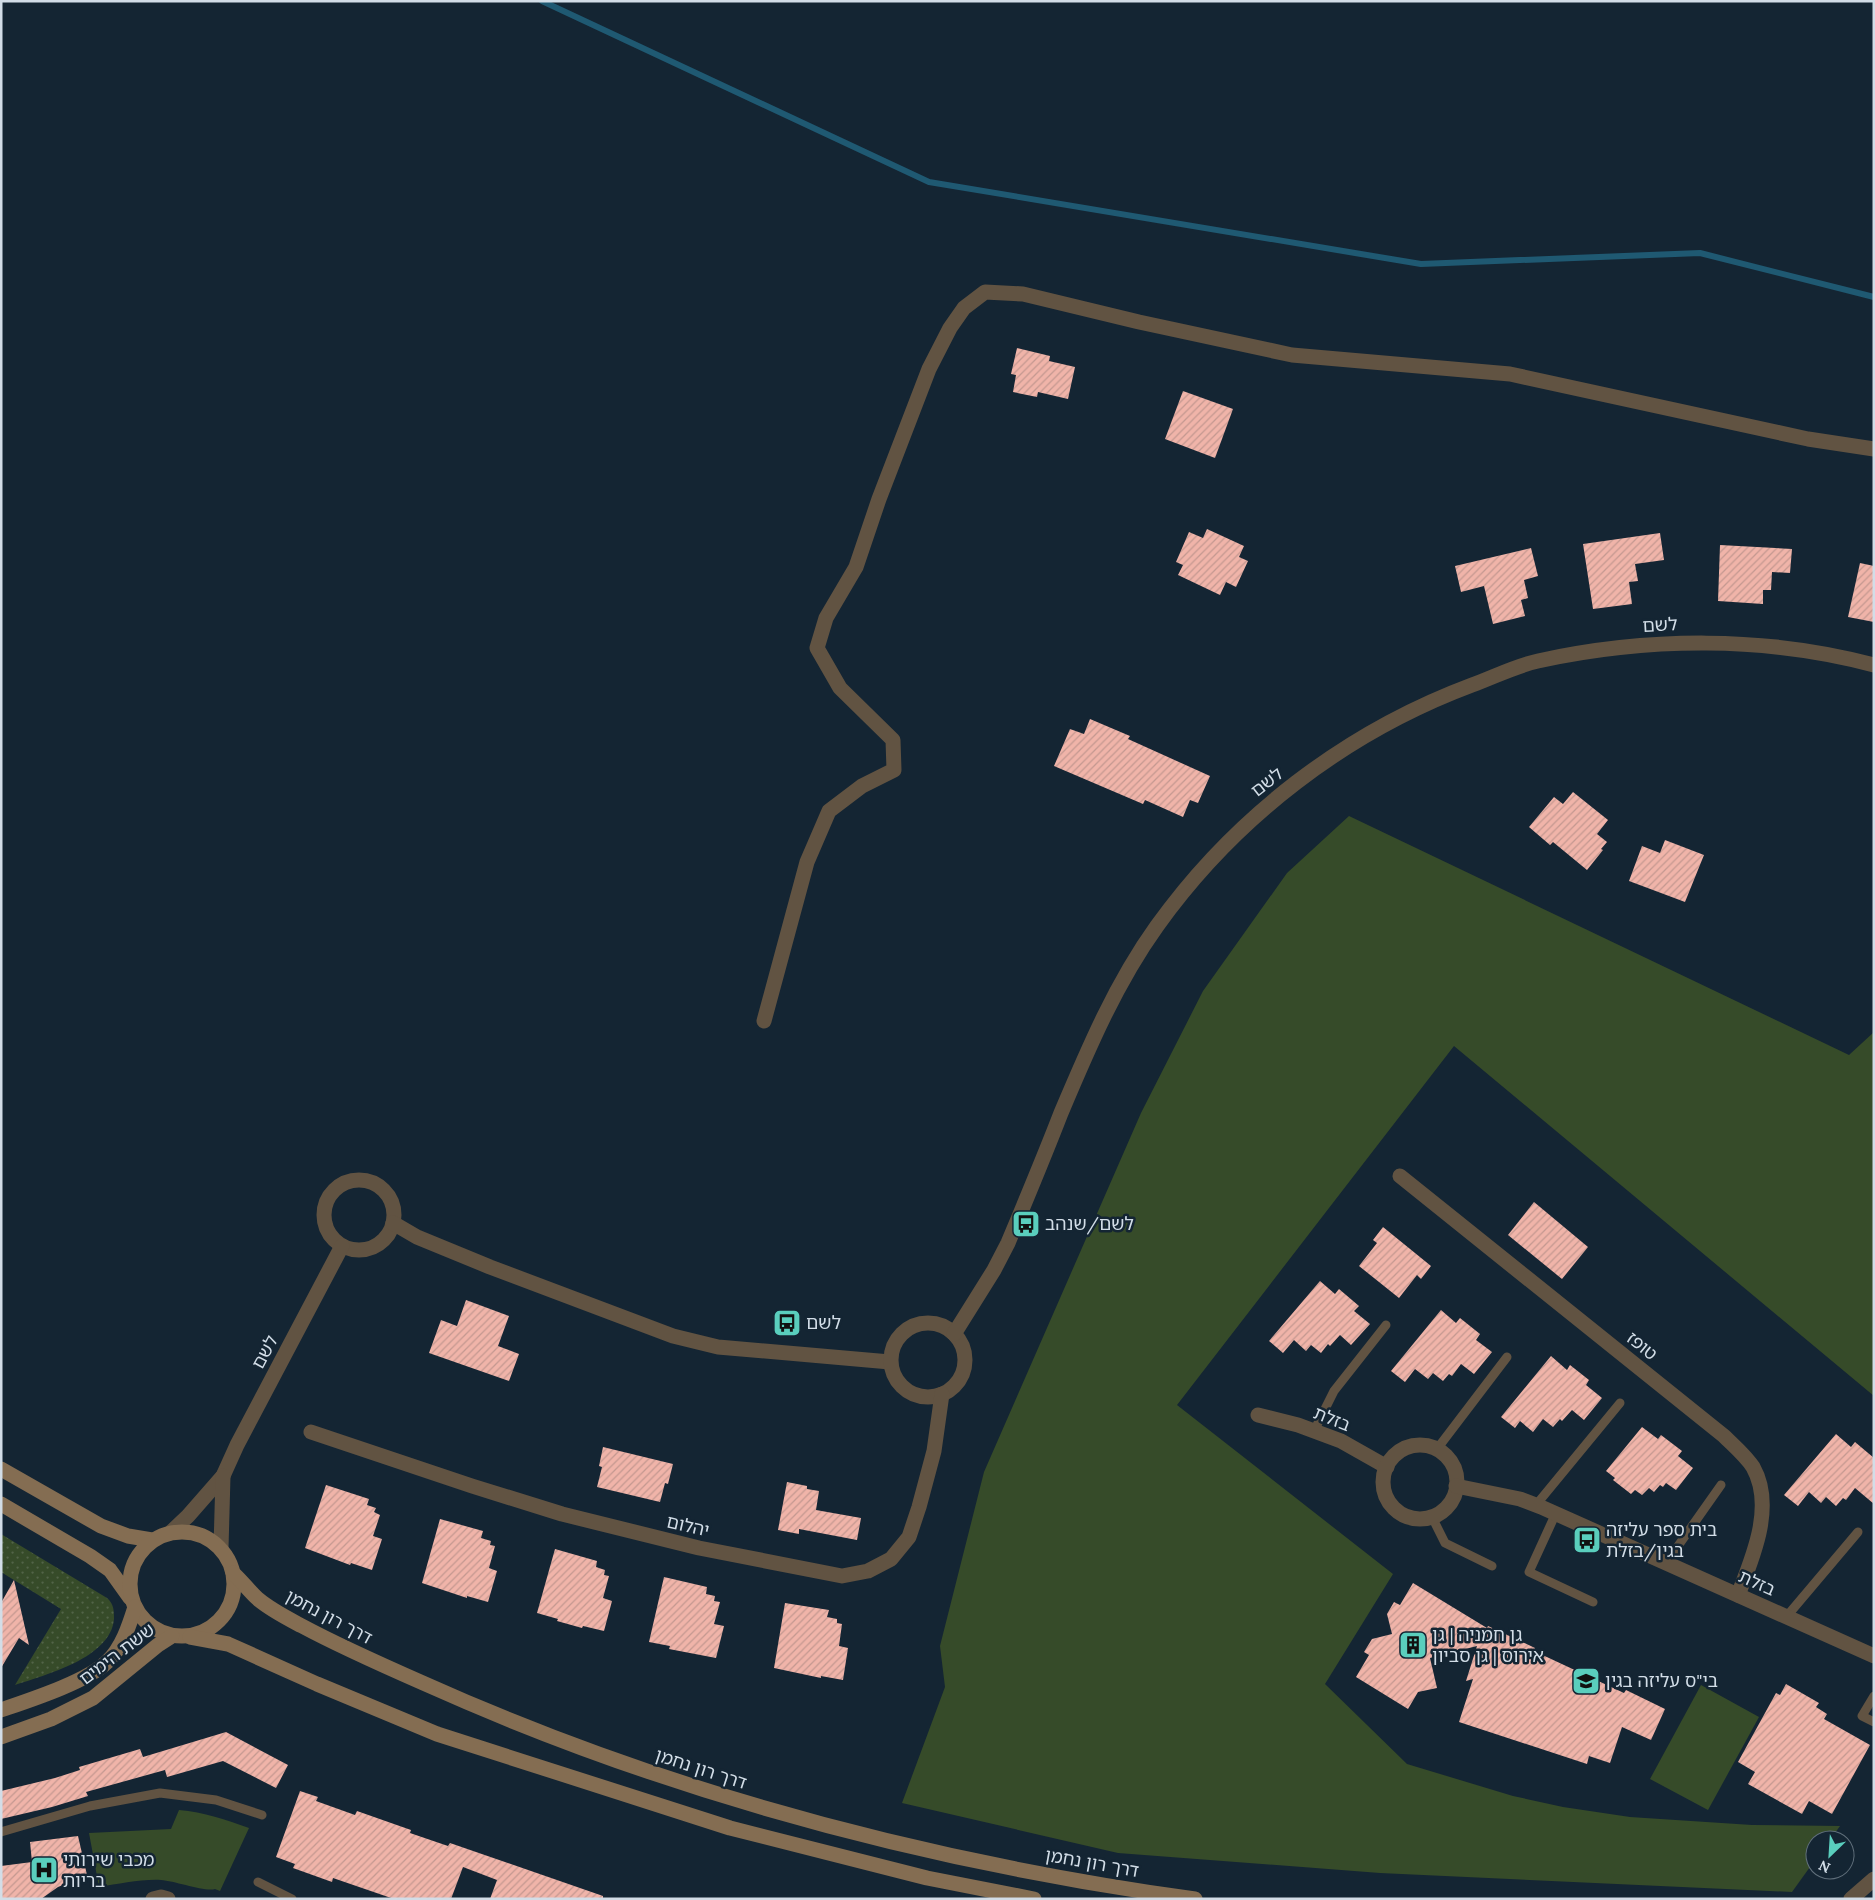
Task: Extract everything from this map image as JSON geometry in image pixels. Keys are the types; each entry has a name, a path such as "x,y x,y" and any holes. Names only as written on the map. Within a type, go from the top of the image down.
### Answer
{"main road":[{"path":"1,1469 101,1526 128,1536 152,1540"},
{"path":"1,1504 90,1556 110,1570 141,1618 154,1629 172,1636 190,1636 228,1644 317,1684 437,1734 730,1828 927,1878 1034,1899"},
{"path":"133,1604 129,1576 138,1554 152,1540 170,1533 197,1533 206,1537 221,1548 227,1557 233,1573 235,1589 231,1605 220,1621 206,1631 190,1636"},
{"name":"דרך רון נחמן","path":"233,1573 258,1598 274,1610 337,1645 550,1738 650,1773 832,1827 933,1852 1126,1889 1195,1899"},
{"name":"ששת הימים","path":"1,1710 87,1677 107,1663 125,1637 133,1604"},
{"name":"ששת הימים","path":"1,1737 51,1719 93,1698 172,1636"}],"street":[{"path":"764,1022 807,862 830,811 862,786 894,770 893,740 840,688 816,648 826,618 856,567 879,499 929,369 950,328 964,308 985,292 1023,294 1292,356 1510,374 1808,440 1874,449"},
{"name":"לשם","path":"954,1334 990,1277 1008,1243 1080,1067 1101,1022 1140,951 1162,919 1197,875 1226,843 1263,808 1316,768 1389,721 1450,692 1537,661 1625,646 1683,642 1795,648 1842,656 1874,665"},
{"name":"טופז","path":"1400,1176 1724,1436 1743,1454 1754,1468 1760,1487 1762,1505 1755,1551 1738,1594"},
{"path":"353,1180 372,1182 380,1186 389,1196 393,1206 393,1223 387,1236 376,1246 354,1250 334,1241 324,1223 324,1207 329,1195 339,1185 353,1180"},
{"path":"393,1223 417,1237 490,1267 672,1336 718,1347 890,1362"},
{"name":"לשם","path":"221,1548 223,1480 237,1445 342,1246"},
{"path":"930,1323 946,1328 954,1334 964,1350 965,1362 962,1374 954,1387 933,1397 914,1395 900,1385 893,1374 890,1362 892,1351 903,1332 914,1325 930,1323"},
{"name":"יהלום","path":"311,1432 562,1514 699,1548 842,1576 868,1571 891,1559 909,1537 934,1451 942,1394"},
{"name":"בזלת","path":"1258,1415 1298,1425 1341,1441 1387,1467"},
{"path":"1422,1446 1437,1449 1447,1458 1454,1469 1456,1493 1448,1507 1432,1517 1421,1519 1406,1517 1394,1509 1387,1500 1383,1480 1387,1467 1395,1455 1406,1448 1422,1446"},
{"name":"לשם","path":"170,1533 223,1480"},
{"name":"בזלת","path":"1456,1486 1520,1499 1536,1505 1874,1656"},
{"path":"1859,1896 1874,1879"},
{"path":"152,1899 161,1897 168,1899"}],"lane":[{"path":"1314,1431 1334,1391 1386,1325"},
{"path":"1437,1449 1507,1357"},
{"path":"1536,1505 1620,1403"},
{"path":"1666,1563 1721,1485"},
{"path":"1556,1514 1529,1572 1593,1602"},
{"path":"1432,1517 1445,1543 1492,1566"},
{"path":"1787,1616 1858,1532"},
{"path":"1874,1696 1862,1716 1874,1722"},
{"path":"1,1832 90,1806 160,1793 216,1800 262,1815"},
{"path":"258,1882 292,1899"}],"green space":[{"path":"1349,816 1849,1055 1874,1032 1874,1396 1454,1046 1177,1405 1393,1574 1325,1684 1407,1764 1513,1796 1563,1807 1630,1817 1752,1825 1840,1826 1837,1830 1805,1830 1805,1874 1792,1892 1380,1873 1118,1853 902,1803 945,1687 940,1646 984,1472 1141,1113 1203,991 1287,873"},
{"path":"1,1534 107,1598 112,1605 114,1613 110,1633 89,1654 59,1670 15,1685 61,1609 1,1572"},
{"path":"1701,1685 1759,1717 1708,1810 1650,1779"},
{"path":"179,1810 206,1814 249,1828 220,1891 161,1880 138,1881 99,1887 89,1833 171,1829"}],"building":[{"path":"1017,348 1050,356 1049,361 1075,367 1068,399 1038,392 1037,397 1013,392 1016,375 1011,374"},
{"path":"1183,391 1233,409 1215,458 1165,439"},
{"path":"1207,529 1244,546 1239,557 1248,561 1236,587 1226,582 1220,595 1178,575 1183,565 1176,562 1189,532 1203,538"},
{"path":"1660,533 1664,560 1635,564 1638,581 1629,582 1632,604 1593,609 1583,544"},
{"path":"1720,545 1792,549 1790,573 1772,572 1771,590 1763,590 1763,604 1718,601"},
{"path":"1531,548 1538,576 1524,580 1528,598 1521,600 1525,616 1493,624 1484,586 1461,592 1455,566"},
{"path":"1860,563 1874,566 1874,622 1848,617"},
{"path":"1090,719 1130,736 1128,739 1210,776 1198,803 1190,800 1183,817 1145,800 1143,804 1054,766 1070,729 1084,734"},
{"path":"1573,792 1608,820 1597,834 1607,842 1587,870 1553,842 1550,845 1529,827 1554,797 1563,804"},
{"path":"1665,840 1704,855 1685,902 1629,881 1642,846 1660,853"},
{"path":"1534,1202 1588,1247 1562,1279 1508,1235"},
{"path":"1383,1227 1431,1266 1421,1279 1417,1275 1399,1298 1359,1266 1377,1243 1373,1240"},
{"path":"1320,1281 1335,1294 1339,1289 1359,1306 1354,1311 1370,1324 1351,1345 1340,1335 1330,1346 1328,1344 1321,1353 1311,1345 1306,1351 1294,1340 1283,1353 1269,1341"},
{"path":"466,1300 509,1316 498,1346 519,1354 509,1381 429,1353 441,1320 457,1326"},
{"path":"1441,1310 1456,1323 1460,1318 1480,1334 1476,1340 1492,1352 1474,1374 1461,1364 1452,1376 1449,1374 1443,1381 1433,1373 1428,1379 1415,1369 1405,1382 1391,1371"},
{"path":"1551,1356 1567,1370 1570,1365 1589,1380 1586,1385 1602,1398 1584,1420 1572,1410 1562,1421 1560,1419 1553,1427 1543,1419 1533,1432 1520,1421 1515,1428 1501,1417"},
{"path":"1642,1427 1658,1439 1661,1435 1682,1451 1678,1456 1693,1468 1676,1490 1666,1483 1663,1487 1660,1485 1654,1492 1649,1488 1642,1495 1635,1490 1631,1494 1613,1480 1615,1478 1606,1471"},
{"path":"1836,1434 1851,1447 1855,1442 1874,1458 1874,1504 1855,1488 1846,1500 1843,1498 1836,1506 1826,1497 1821,1503 1809,1492 1798,1506 1784,1495"},
{"path":"603,1447 673,1464 668,1484 665,1483 660,1502 597,1487 602,1467 599,1466"},
{"path":"787,1482 807,1486 807,1489 819,1491 816,1510 861,1518 857,1540 799,1529 799,1534 778,1530"},
{"path":"326,1485 369,1499 367,1505 376,1508 374,1512 380,1515 373,1536 382,1539 372,1570 351,1563 350,1565 305,1548"},
{"path":"440,1519 483,1531 481,1538 491,1541 490,1545 495,1546 489,1568 497,1571 488,1602 467,1596 467,1598 422,1583"},
{"path":"555,1549 597,1561 596,1567 605,1570 604,1575 609,1576 603,1598 612,1601 604,1631 583,1626 582,1628 537,1613"},
{"path":"664,1577 707,1587 706,1594 715,1596 714,1601 720,1602 714,1624 724,1626 716,1658 669,1649 670,1646 649,1642"},
{"path":"14,1580 29,1645 19,1638 1,1668 1,1603"},
{"path":"1413,1583 1487,1628 1488,1626 1535,1648 1534,1651 1624,1693 1626,1690 1665,1709 1651,1740 1622,1727 1610,1763 1589,1756 1587,1764 1459,1722 1473,1679 1466,1681 1477,1646 1430,1658 1437,1688 1418,1692 1408,1709 1356,1677 1369,1655 1364,1652 1372,1639 1392,1634 1387,1614 1394,1602 1400,1605"},
{"path":"785,1603 829,1610 827,1617 837,1619 837,1623 842,1624 839,1646 848,1648 843,1680 821,1676 821,1678 774,1668"},
{"path":"1786,1684 1819,1703 1816,1707 1827,1714 1824,1719 1870,1745 1832,1814 1809,1801 1802,1814 1748,1784 1755,1772 1738,1762 1776,1693 1780,1695"},
{"path":"226,1732 288,1765 276,1788 223,1761 167,1777 165,1770 86,1792 88,1796 52,1807 1,1819 1,1791 55,1778 80,1770 79,1767 140,1749 143,1757"},
{"path":"300,1791 318,1797 316,1801 355,1815 357,1811 411,1830 410,1833 448,1846 450,1843 603,1896 603,1899 490,1899 497,1880 463,1867 451,1899 394,1899 333,1878 332,1882 293,1868 295,1864 276,1857"},
{"name":"מכבי שירותי בריות","path":"78,1836 87,1875 58,1887 41,1899 1,1899 1,1866 32,1862 30,1842"}],"waterway":[{"path":"542,1 929,182 1421,264 1700,253 1874,297"}],"place":[{"name":"לשם/שנהב","path":"1026,1224"},
{"name":"לשם","path":"787,1323"},
{"name":"בית ספר עליזה בגין/בזלת","path":"1587,1540"},
{"name":"גן חמניה | גן אירוס | גן סביון","path":"1413,1645"},
{"name":"בי\"ס עליזה בגין","path":"1586,1681"},
{"name":"מכבי שירותי בריות","path":"44,1870"}]}
